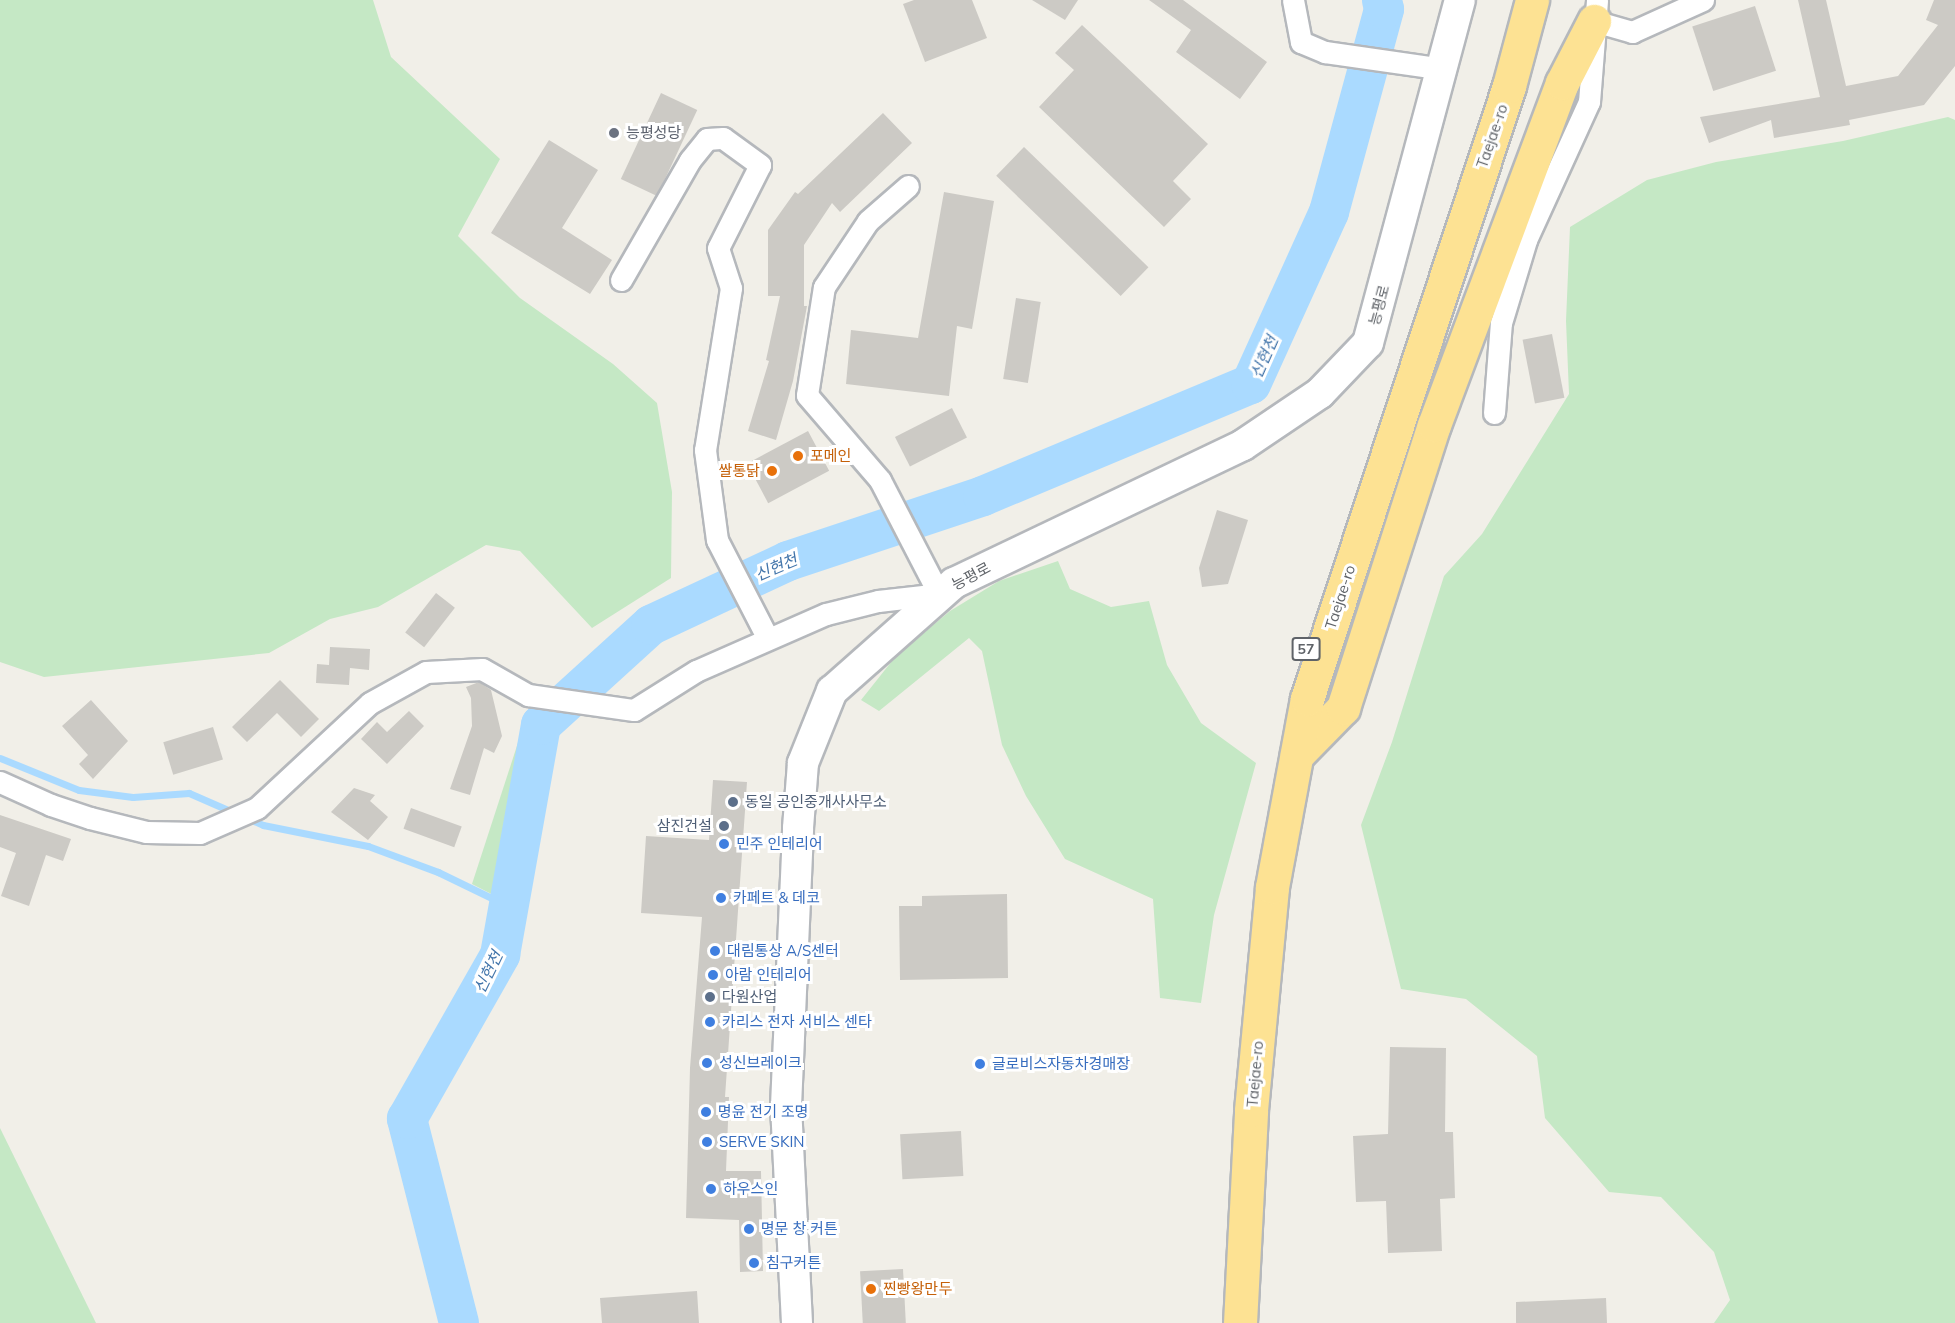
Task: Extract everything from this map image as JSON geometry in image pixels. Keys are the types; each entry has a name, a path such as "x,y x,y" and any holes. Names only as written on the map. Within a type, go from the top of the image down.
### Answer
{"highway":[{"name":"Taejae-ro","path":"1222,1323 1254,878 1288,711 1372,421 1489,84 1511,0"},
{"name":"Taejae-ro","path":"1240,1323 1251,1110 1272,886 1307,699 1509,86 1532,0"},
{"path":"1297,755 1343,708 1434,425 1562,83 1595,10"}],"main road":[{"name":"능평로","path":"797,1323 786,1106 803,763 832,691 939,594 1025,548 1243,445 1320,393 1368,343 1460,0"}],"street":[{"path":"1293,0 1300,42 1325,52 1443,69"},
{"path":"1494,413 1501,323 1526,240 1589,102 1595,10 1632,32 1703,0"},
{"path":"621,280 690,160 707,139 723,138 760,165 718,248 731,288 705,450 717,540 768,639"},
{"path":"0,782 51,805 146,832 200,833 257,808 370,703 426,672 482,669 528,695 634,710 696,671 826,614 867,603 939,594 880,480 807,395 824,287 868,221 908,186"}],"green space":[{"path":"0,0 373,0 391,57 500,159 458,236 520,298 613,364 657,403 672,492 671,578 592,628 520,551 486,545 378,607 330,619 269,653 44,677 0,662"},
{"path":"1948,117 1955,120 1955,1323 1714,1323 1730,1300 1714,1252 1661,1197 1609,1192 1545,1118 1537,1056 1466,999 1401,989 1361,825 1392,742 1444,576 1482,534 1569,394 1566,321 1570,227 1647,180 1716,162 1843,141"},
{"path":"1058,561 1070,589 1111,607 1149,601 1167,665 1201,723 1256,763 1214,915 1201,1003 1160,998 1153,899 1065,859 1026,796 1002,745 982,651 969,638 879,711 861,700 896,656 950,611 999,581"},
{"path":"528,712 542,714 505,901 472,884"},
{"path":"0,1128 96,1323 0,1323"}],"building":[{"path":"914,0 972,0 987,38 925,62 903,4"},
{"path":"1032,0 1078,0 1065,20"},
{"path":"1149,0 1183,0 1267,62 1240,99 1176,52 1191,30"},
{"path":"1798,0 1826,0 1846,86 1898,76 1938,25 1926,20 1934,0 1955,0 1955,66 1924,105 1849,120 1850,125 1774,138 1771,120 1709,143 1700,117 1820,97"},
{"path":"1755,6 1776,71 1713,91 1692,26"},
{"path":"1082,25 1208,144 1173,181 1191,199 1164,227 1039,107 1074,70 1055,53"},
{"path":"661,93 697,110 657,196 621,179"},
{"path":"883,113 912,143 840,212 832,203 804,245 804,306 807,306 793,381 776,440 748,431 769,361 766,360 780,296 768,296 768,230 795,192 798,194"},
{"path":"549,140 598,170 562,228 612,260 590,294 491,233"},
{"path":"1024,147 1148,267 1121,296 996,176"},
{"path":"944,192 994,201 972,329 957,326 949,396 846,384 851,330 918,338"},
{"path":"1016,298 1041,302 1028,383 1003,379"},
{"path":"1552,334 1564,398 1535,404 1523,340"},
{"path":"952,408 967,437 910,466 895,437"},
{"path":"808,431 829,471 768,503 747,463"},
{"path":"1217,510 1248,520 1228,584 1202,587 1199,568"},
{"path":"436,593 455,608 424,647 405,632"},
{"path":"330,647 370,649 369,670 350,668 349,685 316,683 317,664 329,665"},
{"path":"280,680 319,719 301,737 277,713 247,742 232,727"},
{"path":"479,682 491,690 502,736 494,753 484,748 470,795 450,789 472,726 471,698 466,687"},
{"path":"91,700 128,741 93,779 79,764 88,755 62,726"},
{"path":"409,711 424,726 387,764 361,739 377,722 387,732"},
{"path":"213,727 223,760 173,775 163,742"},
{"path":"713,780 747,782 725,1097 729,1097 726,1171 761,1171 763,1271 740,1272 739,1220 686,1218 690,1068 702,917 641,913 646,836 709,840"},
{"path":"354,788 375,795 370,801 388,817 368,840 331,812"},
{"path":"411,808 462,826 454,847 403,829"},
{"path":"0,815 71,839 63,861 46,855 29,906 1,896 16,853 0,847"},
{"path":"1007,894 1008,978 900,980 899,906 922,906 922,896"},
{"path":"1390,1047 1446,1048 1445,1132 1453,1132 1455,1198 1440,1199 1442,1251 1388,1253 1386,1201 1356,1202 1353,1136 1388,1134"},
{"path":"961,1131 963,1176 902,1179 900,1134"},
{"path":"903,1269 906,1323 863,1323 860,1271"},
{"path":"697,1291 699,1323 602,1323 600,1298"},
{"path":"1606,1298 1607,1323 1516,1323 1516,1302"}],"waterway":[{"name":"신현천","path":"459,1323 407,1119 500,955 541,725 651,625 788,561 983,496 1251,384 1329,212 1384,9 1382,0"},
{"path":"0,758 79,790 133,797 189,793 235,813"},
{"path":"245,817 263,825 368,846 438,872 508,906"}],"place":[{"name":"능평성당","path":"614,133"},
{"name":"포메인","path":"798,456"},
{"name":"쌀통닭","path":"772,471"},
{"name":"동일 공인중개사사무소","path":"733,802"},
{"name":"삼진건설","path":"724,826"},
{"name":"민주 인테리어","path":"724,844"},
{"name":"카페트 & 데코","path":"721,898"},
{"name":"대림통상 A/S센터","path":"715,951"},
{"name":"아람 인테리어","path":"713,975"},
{"name":"다원산업","path":"710,997"},
{"name":"카리스 전자 서비스 센타","path":"710,1022"},
{"name":"성신브레이크","path":"707,1063"},
{"name":"글로비스자동차경매장","path":"980,1064"},
{"name":"명윤 전기 조명","path":"706,1112"},
{"name":"SERVE SKIN","path":"707,1142"},
{"name":"하우스인","path":"711,1189"},
{"name":"명문 창 커튼","path":"749,1229"},
{"name":"침구커튼","path":"754,1263"},
{"name":"찐빵왕만두","path":"871,1289"}]}
